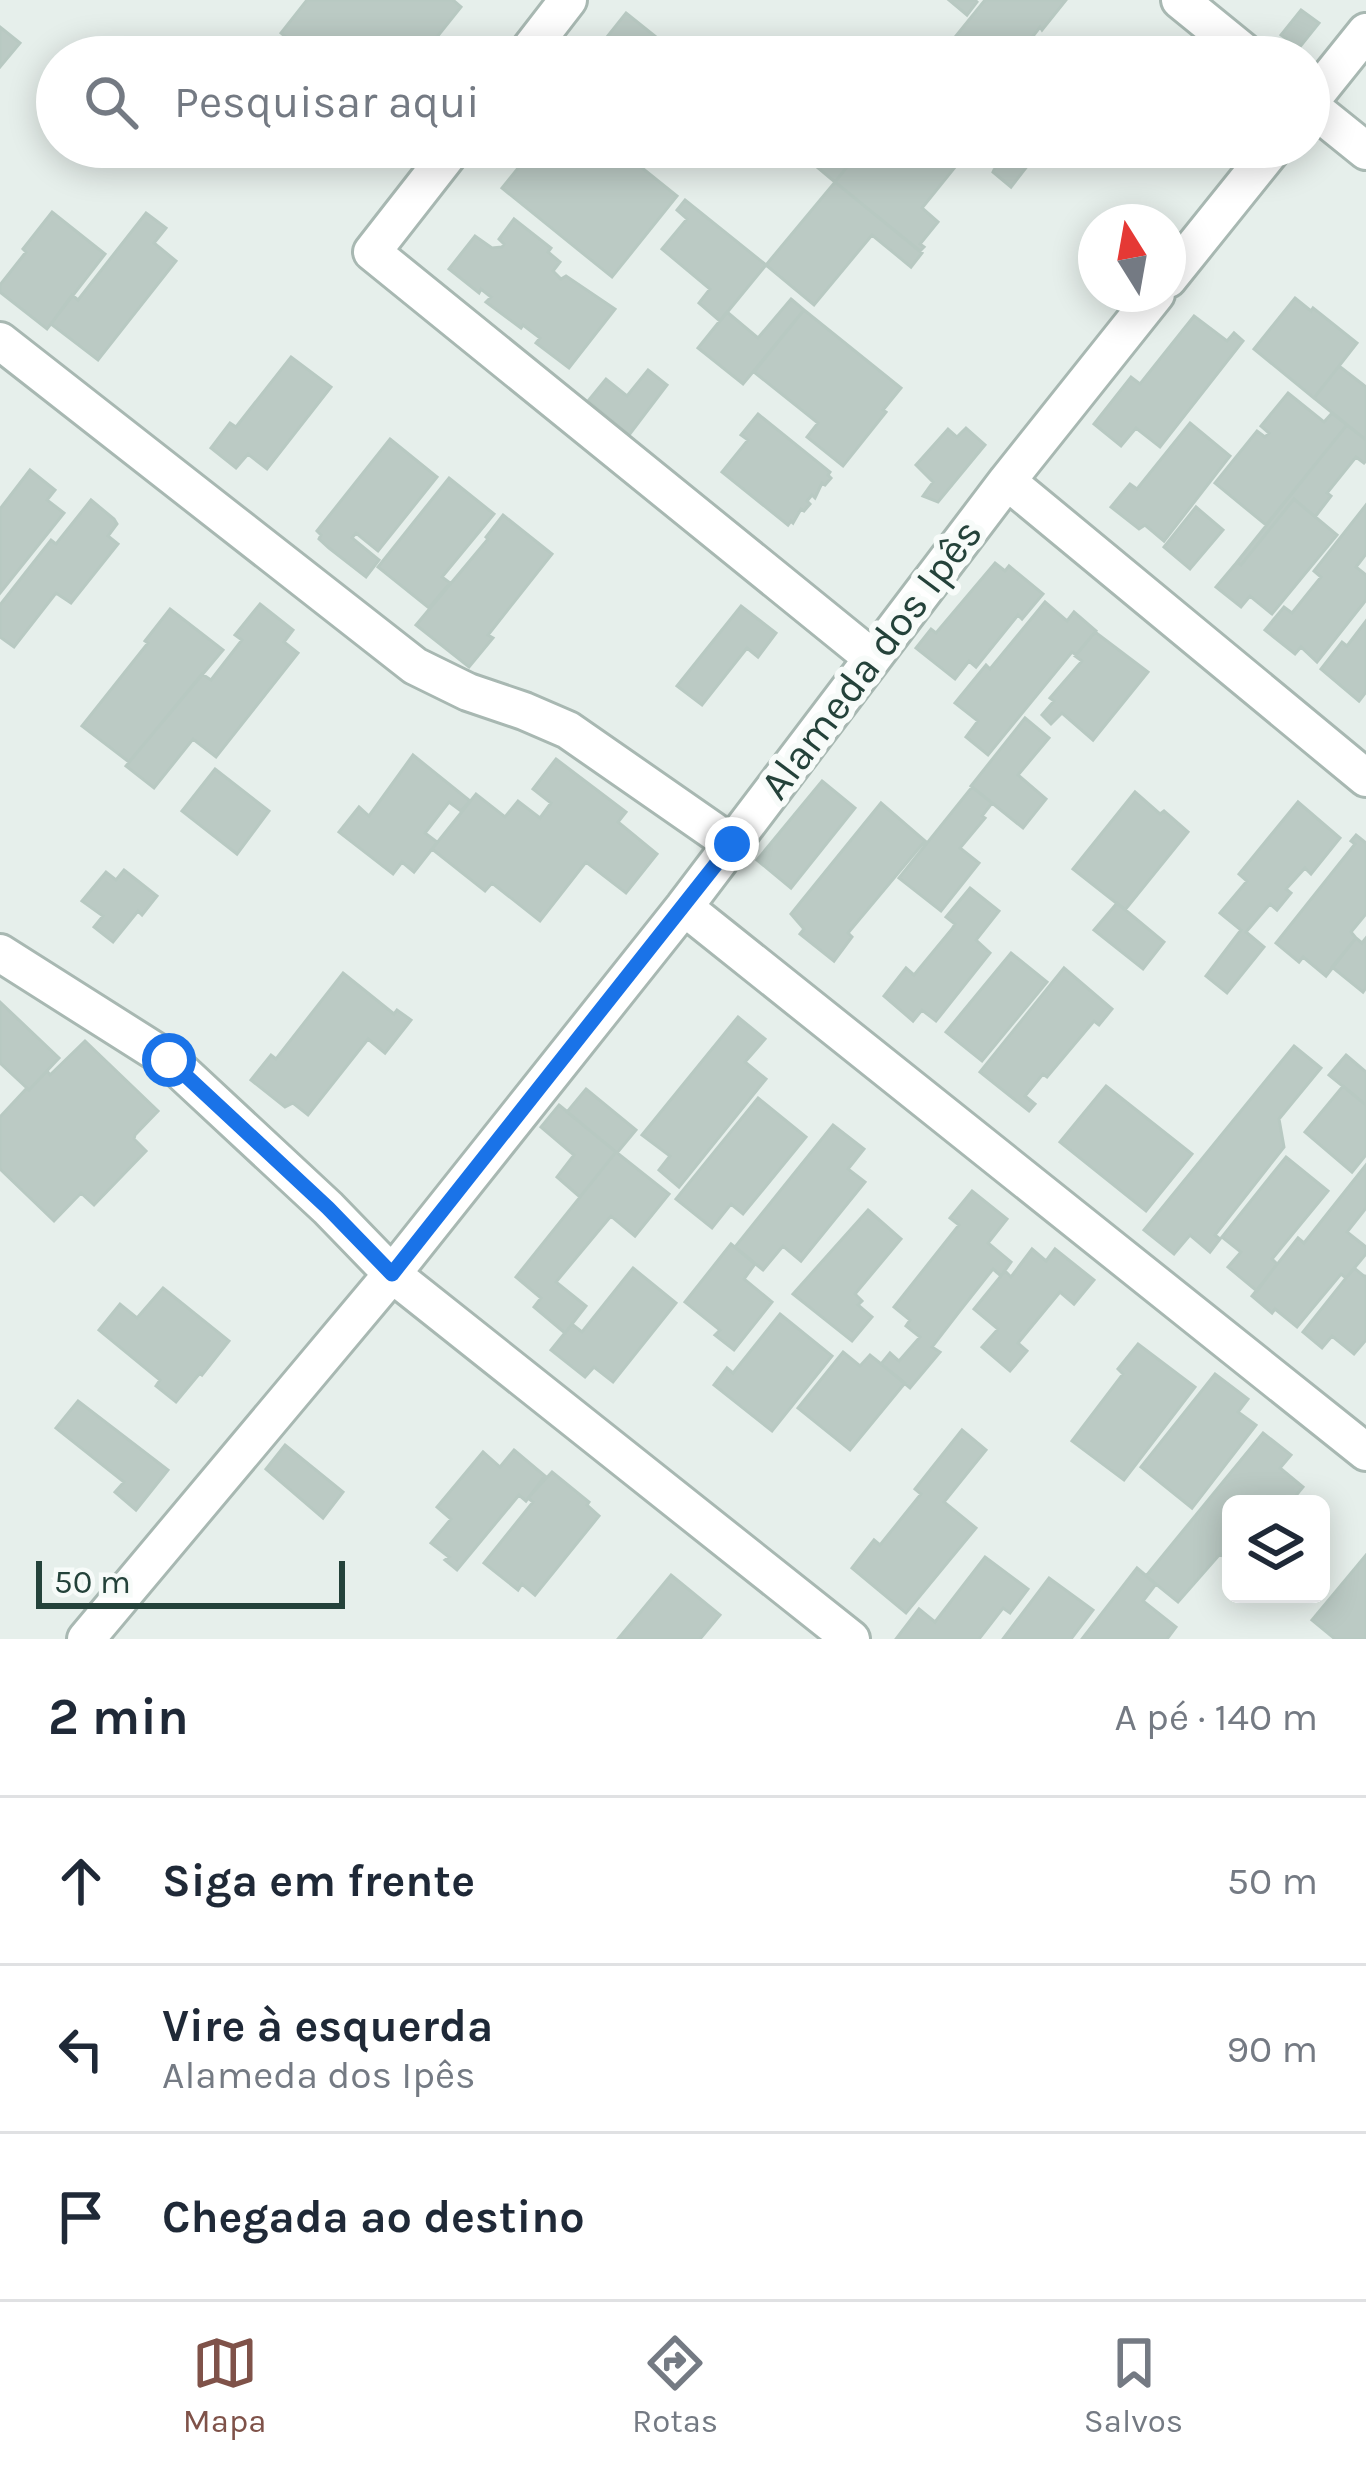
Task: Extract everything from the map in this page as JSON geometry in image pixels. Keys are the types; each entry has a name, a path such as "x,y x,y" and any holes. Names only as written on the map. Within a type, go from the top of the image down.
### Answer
{"street":[{"path":"540,36 568,0"},
{"path":"1180,0 1224,36"},
{"path":"1330,77 1366,32"},
{"path":"1330,121 1366,151"},
{"path":"438,168 372,252 871,657"},
{"path":"1186,257 1257,168"},
{"name":"Alameda dos Ipês","path":"86,1639 392,1274 684,907 871,657 1142,312"},
{"path":"0,341 416,667 568,730 732,844"},
{"path":"1007,481 1366,778"},
{"path":"684,907 1366,1452"},
{"path":"0,953 169,1060 392,1274 851,1639"}],"building":[{"path":"307,0 453,0 461,7 438,36 281,33"},
{"path":"949,0 975,0 977,2 967,15"},
{"path":"985,0 1066,0 1033,36 956,36"},
{"path":"1301,10 1319,23 1309,36 1281,35"},
{"path":"626,13 655,36 608,36"},
{"path":"0,27 20,43 0,67"},
{"path":"518,168 642,168 677,196 612,277 502,188"},
{"path":"818,168 846,168 835,182"},
{"path":"846,168 954,168 922,208 938,222 920,244 924,247 920,251 835,182"},
{"path":"995,168 1026,168 1011,187 993,172"},
{"path":"835,182 922,253 911,267 872,235 814,305 766,265"},
{"path":"685,200 766,265 720,321 699,303 710,289 662,249 687,219 677,210"},
{"path":"52,212 105,254 47,329 0,292 0,285"},
{"path":"146,213 166,228 154,243 176,261 98,360 51,324 72,295 78,300"},
{"path":"514,219 551,248 548,252 560,262 553,271 561,279 566,276 615,309 569,368 536,343 540,338 486,302 491,297 449,269 475,236 492,248 502,247 499,239"},
{"path":"1295,298 1357,343 1314,398 1254,349"},
{"path":"791,299 804,310 743,384 698,348 727,312 758,338"},
{"path":"804,310 901,388 843,466 807,437 818,423 754,372"},
{"path":"1194,316 1227,341 1234,333 1243,341 1160,447 1136,428 1121,446 1094,424 1131,377 1140,384"},
{"path":"291,357 331,387 267,469 248,454 236,468 211,448 230,423 236,427"},
{"path":"1339,366 1366,387 1366,440 1314,398"},
{"path":"648,370 667,385 629,435 588,401 606,379 627,396"},
{"path":"1288,393 1324,422 1332,413 1347,425 1266,525 1215,483 1257,431 1265,437 1269,433 1261,426"},
{"path":"758,414 830,472 831,478 788,525 722,472 748,440 741,435"},
{"path":"1190,423 1230,456 1164,541 1111,507 1130,484 1137,489"},
{"path":"1347,425 1366,440 1366,461 1356,457 1327,493 1331,496 1315,517 1294,499 1241,565 1237,562"},
{"path":"966,428 985,445 938,502 923,496 933,482 916,465 948,429 957,437"},
{"path":"390,439 437,477 378,551 356,533 352,538 379,560 366,577 319,539 317,531"},
{"path":"30,470 55,490 47,500 64,513 0,593 0,509"},
{"path":"449,478 494,514 442,577 450,583 429,608 378,567"},
{"path":"1294,499 1337,535 1272,614 1250,596 1241,607 1216,587 1237,562 1241,565"},
{"path":"91,500 114,519 117,524 108,536 118,544 71,603 56,593 14,647 0,637 0,605 51,540 56,544"},
{"path":"1366,505 1366,554 1356,567 1366,575 1366,600 1317,662 1301,647 1295,654 1265,630 1284,607 1292,613 1321,577 1314,571"},
{"path":"1196,507 1223,530 1190,569 1164,547"},
{"path":"503,515 552,554 488,635 493,638 469,667 416,625"},
{"path":"995,563 1005,571 1009,566 1043,594 1022,619 1018,615 976,667 969,661 955,679 916,648 931,629 936,633"},
{"path":"1045,602 1067,621 1074,612 1096,631 1076,655 1072,652 988,755 966,737 978,721 955,703"},
{"path":"260,604 293,630 284,642 298,653 216,757 193,739 154,788 126,766 202,674 211,680 242,640 235,635"},
{"path":"741,606 776,633 758,657 747,648 702,705 677,686"},
{"path":"170,609 223,650 129,762 82,726"},
{"path":"1366,621 1366,692 1359,701 1321,669"},
{"path":"1095,632 1148,672 1093,740 1062,713 1051,724 1042,715 1054,701 1050,698 1082,661 1075,656"},
{"path":"1025,718 1049,738 1018,775 1046,799 1023,828 971,786"},
{"path":"413,755 470,801 461,811 449,802 425,833 437,842 432,849 414,872 402,862 393,874 339,832 359,807 369,816"},
{"path":"556,759 626,812 618,822 657,854 626,893 586,862 540,921 492,883 485,891 432,849 476,794 505,817 518,801 540,818 551,803 533,789"},
{"path":"215,769 269,811 237,854 182,811"},
{"path":"822,781 855,808 791,888 757,860"},
{"path":"972,787 992,803 960,848 979,863 941,911 899,878"},
{"path":"1135,792 1188,832 1125,910 1073,869"},
{"path":"1298,802 1340,838 1311,874 1305,868 1286,889 1291,893 1277,910 1270,904 1246,932 1264,947 1227,993 1206,976 1241,930 1220,913 1247,881 1239,874"},
{"path":"881,803 925,841 848,933 852,937 834,961 800,934 804,929 791,914"},
{"path":"1356,835 1366,843 1366,914 1351,932 1356,938 1326,976 1276,943 1355,844 1351,841"},
{"path":"124,870 157,896 113,942 94,927 103,916 82,901 106,872 116,880"},
{"path":"970,888 999,911 976,940 990,953 936,1021 922,1010 913,1021 884,996 906,968 914,975 952,929 955,924 946,917"},
{"path":"1117,903 1164,942 1143,969 1094,930"},
{"path":"1356,938 1362,943 1366,938 1363,992 1332,967"},
{"path":"1011,953 1047,982 982,1061 946,1032"},
{"path":"1064,968 1112,1009 1099,1025 1094,1021 1025,1096 1035,1104 1029,1111 980,1072"},
{"path":"343,973 394,1014 397,1010 411,1020 385,1053 368,1039 308,1115 293,1103 285,1107 251,1080 271,1055 276,1059"},
{"path":"0,1002 59,1058 29,1090 0,1063"},
{"path":"738,1017 765,1039 745,1062 766,1079 679,1187 659,1170 670,1156 642,1135"},
{"path":"85,1041 158,1111 135,1135 146,1151 94,1205 81,1193 54,1221 0,1169 0,1117 27,1088 47,1071 50,1075"},
{"path":"1294,1046 1321,1068 1279,1119 1284,1147 1215,1235 1220,1239 1210,1252 1190,1235 1174,1254 1144,1230"},
{"path":"1346,1055 1366,1072 1366,1105 1329,1075"},
{"path":"1106,1086 1192,1154 1146,1211 1060,1142"},
{"path":"1343,1086 1366,1105 1366,1155 1352,1172 1305,1132"},
{"path":"586,1089 636,1130 617,1153 567,1112"},
{"path":"758,1098 806,1137 743,1214 731,1204 712,1228 676,1199"},
{"path":"559,1105 616,1152 580,1197 557,1177 574,1155 541,1127"},
{"path":"833,1125 864,1149 848,1169 865,1182 801,1261 783,1246 763,1270 735,1247"},
{"path":"616,1152 669,1194 635,1236 611,1216 556,1282 586,1306 565,1333 534,1307 541,1298 516,1277"},
{"path":"1286,1157 1328,1191 1272,1259 1277,1264 1257,1291 1228,1267 1241,1252 1222,1237"},
{"path":"1366,1165 1366,1208 1347,1232 1366,1247 1366,1254 1346,1278 1341,1274 1297,1327 1252,1296 1298,1238 1304,1243"},
{"path":"972,1191 1007,1219 988,1243 1011,1262 1001,1276 993,1269 932,1347 940,1352 910,1388 881,1364 890,1353 899,1361 920,1337 894,1307 959,1225 950,1218"},
{"path":"868,1210 901,1239 855,1294 862,1301 858,1305 872,1317 852,1341 793,1294"},
{"path":"731,1244 755,1264 744,1279 772,1302 734,1350 715,1335 720,1330 685,1302"},
{"path":"1032,1249 1046,1261 1055,1249 1094,1280 1074,1304 1060,1292 1018,1343 1027,1351 1010,1371 982,1347 998,1329 974,1309 1005,1271 1011,1277"},
{"path":"633,1268 676,1303 613,1382 594,1367 585,1377 551,1350 572,1324 582,1332"},
{"path":"1354,1268 1366,1275 1366,1340 1354,1354 1332,1336 1322,1348 1303,1332"},
{"path":"163,1288 229,1341 176,1402 156,1386 160,1380 99,1330 120,1304 137,1318"},
{"path":"780,1314 832,1356 772,1431 714,1385 727,1368 733,1373"},
{"path":"1138,1344 1195,1387 1124,1480 1072,1441 1123,1374 1118,1369"},
{"path":"843,1352 860,1366 870,1355 905,1383 850,1450 798,1408"},
{"path":"1215,1374 1248,1399 1238,1412 1256,1425 1192,1508 1141,1467"},
{"path":"78,1401 168,1470 136,1510 115,1492 124,1482 56,1428"},
{"path":"962,1430 986,1450 944,1502 976,1528 906,1613 852,1568 874,1540 880,1545 921,1494 915,1489"},
{"path":"1263,1433 1291,1455 1280,1468 1303,1487 1296,1495 1222,1495 1222,1555 1178,1602 1146,1576"},
{"path":"285,1445 343,1492 323,1518 266,1469"},
{"path":"514,1450 545,1476 526,1501 519,1495 457,1570 431,1543 451,1519 437,1507 483,1452 500,1467"},
{"path":"552,1472 599,1516 535,1595 522,1584 518,1590 484,1563 533,1502 528,1498"},
{"path":"1366,1555 1366,1639 1335,1639 1312,1620"},
{"path":"985,1557 1028,1589 1010,1613 1003,1608 979,1639 896,1639 919,1609 935,1622"},
{"path":"1137,1568 1156,1584 1143,1601 1176,1627 1167,1639 1082,1639"},
{"path":"671,1575 720,1615 700,1639 618,1639"},
{"path":"1049,1578 1093,1610 1071,1639 1003,1639"}],"route":[{"path":"169,1060 392,1274 732,844"}]}
